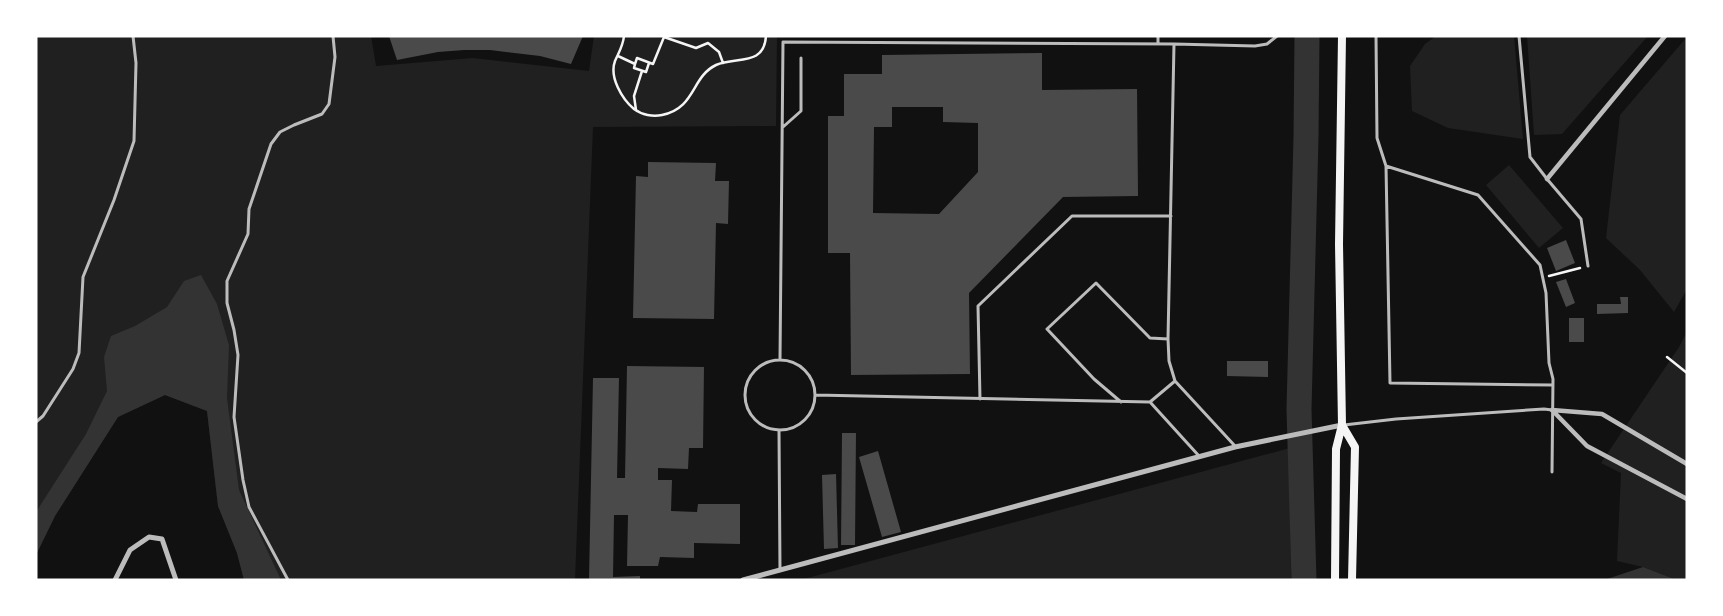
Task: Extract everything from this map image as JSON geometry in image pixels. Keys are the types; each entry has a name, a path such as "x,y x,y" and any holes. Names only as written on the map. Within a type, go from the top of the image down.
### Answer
{"main road":[{"path":"1335,580 1336,448 1342,425 1339,244 1342,36"},
{"path":"1342,425 1355,447 1352,580"}],"street":[{"path":"1547,179 1665,36"},
{"path":"1552,410 1602,414 1687,464"},
{"path":"1552,410 1587,446 1687,499"},
{"path":"743,580 1199,456 1342,425"},
{"path":"116,580 130,550 150,537 162,539 176,580"}],"lane":[{"path":"36,422 43,416 73,368 79,353 83,277 114,200 134,141 136,63 134,36"},
{"path":"288,580 249,507 243,480 234,417 238,354 227,303 227,281 248,234 249,209 271,144 280,132 294,124 322,114 329,104 335,57 333,36"},
{"path":"780,360 784,36"},
{"path":"1158,36 1158,44"},
{"path":"784,42 1255,46 1267,44 1277,36"},
{"path":"1376,36 1377,138 1386,166 1390,383 1553,385"},
{"path":"1519,36 1530,157 1581,219 1588,266"},
{"path":"1174,44 1169,361 1175,381 1235,447"},
{"path":"783,127 801,110 801,58"},
{"path":"1386,166 1478,195 1540,266 1546,293 1549,363 1553,385 1552,472"},
{"path":"980,399 978,306 1072,216 1171,216"},
{"path":"1121,402 1094,379 1046,329 1096,283 1150,338 1168,339"},
{"path":"768,361 791,361 808,374 813,384 815,395 813,406 808,416 790,428 779,430 767,428 756,421 748,412 745,388 749,376 757,367 768,361"},
{"path":"815,395 1150,402 1175,381"},
{"path":"1150,402 1199,456"},
{"path":"1342,425 1396,419 1552,410"},
{"path":"779,430 780,570"}],"path":[{"path":"624,36 614,68 616,83 622,96 636,110 642,114 656,116 670,114 681,107 691,96 703,74 716,65 758,56 765,46 766,36"},
{"path":"649,63 646,72 634,68 637,58 653,64 664,37 696,48 708,43 719,52 723,63"},
{"path":"618,56 635,64"},
{"path":"636,110 634,96 642,71"},
{"path":"1543,278 1588,266"},
{"path":"1667,357 1687,373"}],"shaded area":[{"path":"36,36 371,36 376,66 473,58 589,71 594,36 777,36 776,126 593,127 575,580 244,580 237,553 218,506 207,411 165,395 118,417 55,516 36,555"},
{"path":"1436,36 1514,36 1523,139 1448,128 1412,111 1410,66 1425,44"},
{"path":"1527,36 1648,36 1562,134 1534,135"},
{"path":"1686,38 1687,289 1674,312 1640,270 1606,238 1620,115"},
{"path":"1509,165 1563,228 1539,248 1486,185"},
{"path":"201,275 217,304 229,345 227,398 239,490 281,580 244,580 237,553 218,506 207,411 165,395 118,417 55,516 36,555 36,512 86,434 107,391 104,357 111,336 135,326 167,307 184,281"},
{"path":"1687,332 1687,580 1677,580 1643,567 1617,561 1621,473 1601,463 1679,347"},
{"path":"1290,448 1291,580 800,580"},
{"path":"1643,567 1677,580 1604,580"}],"building":[{"path":"389,36 583,36 571,64 540,56 490,50 438,52 397,60"},
{"path":"1042,53 1042,90 1137,89 1138,196 1063,197 969,293 970,374 851,375 850,253 828,253 828,116 844,116 844,74 882,74 882,55","holes":["892,107 943,107 943,122 978,123 978,172 939,214 873,213 874,127 892,127"]},
{"path":"648,162 716,163 715,181 729,181 728,224 716,223 714,319 633,318 636,176 648,177"},
{"path":"1566,240 1575,263 1556,271 1547,248"},
{"path":"1566,279 1575,303 1566,307 1556,282"},
{"path":"1620,297 1628,297 1628,313 1597,314 1597,304 1621,304"},
{"path":"1569,318 1584,318 1584,342 1569,342"},
{"path":"1227,361 1268,361 1268,377 1227,376"},
{"path":"627,366 704,367 703,448 689,448 688,469 658,468 658,480 672,480 671,511 697,512 698,504 740,504 740,544 694,543 694,558 660,557 658,566 627,566 628,515 614,515 613,577 640,576 640,580 589,580 593,378 619,378 617,478 625,478"},
{"path":"842,433 856,433 855,545 841,545"},
{"path":"878,451 901,532 882,537 859,457"},
{"path":"836,474 838,548 824,549 822,475"}],"waterway":[{"path":"1304,580 1299,409 1307,36"}]}
